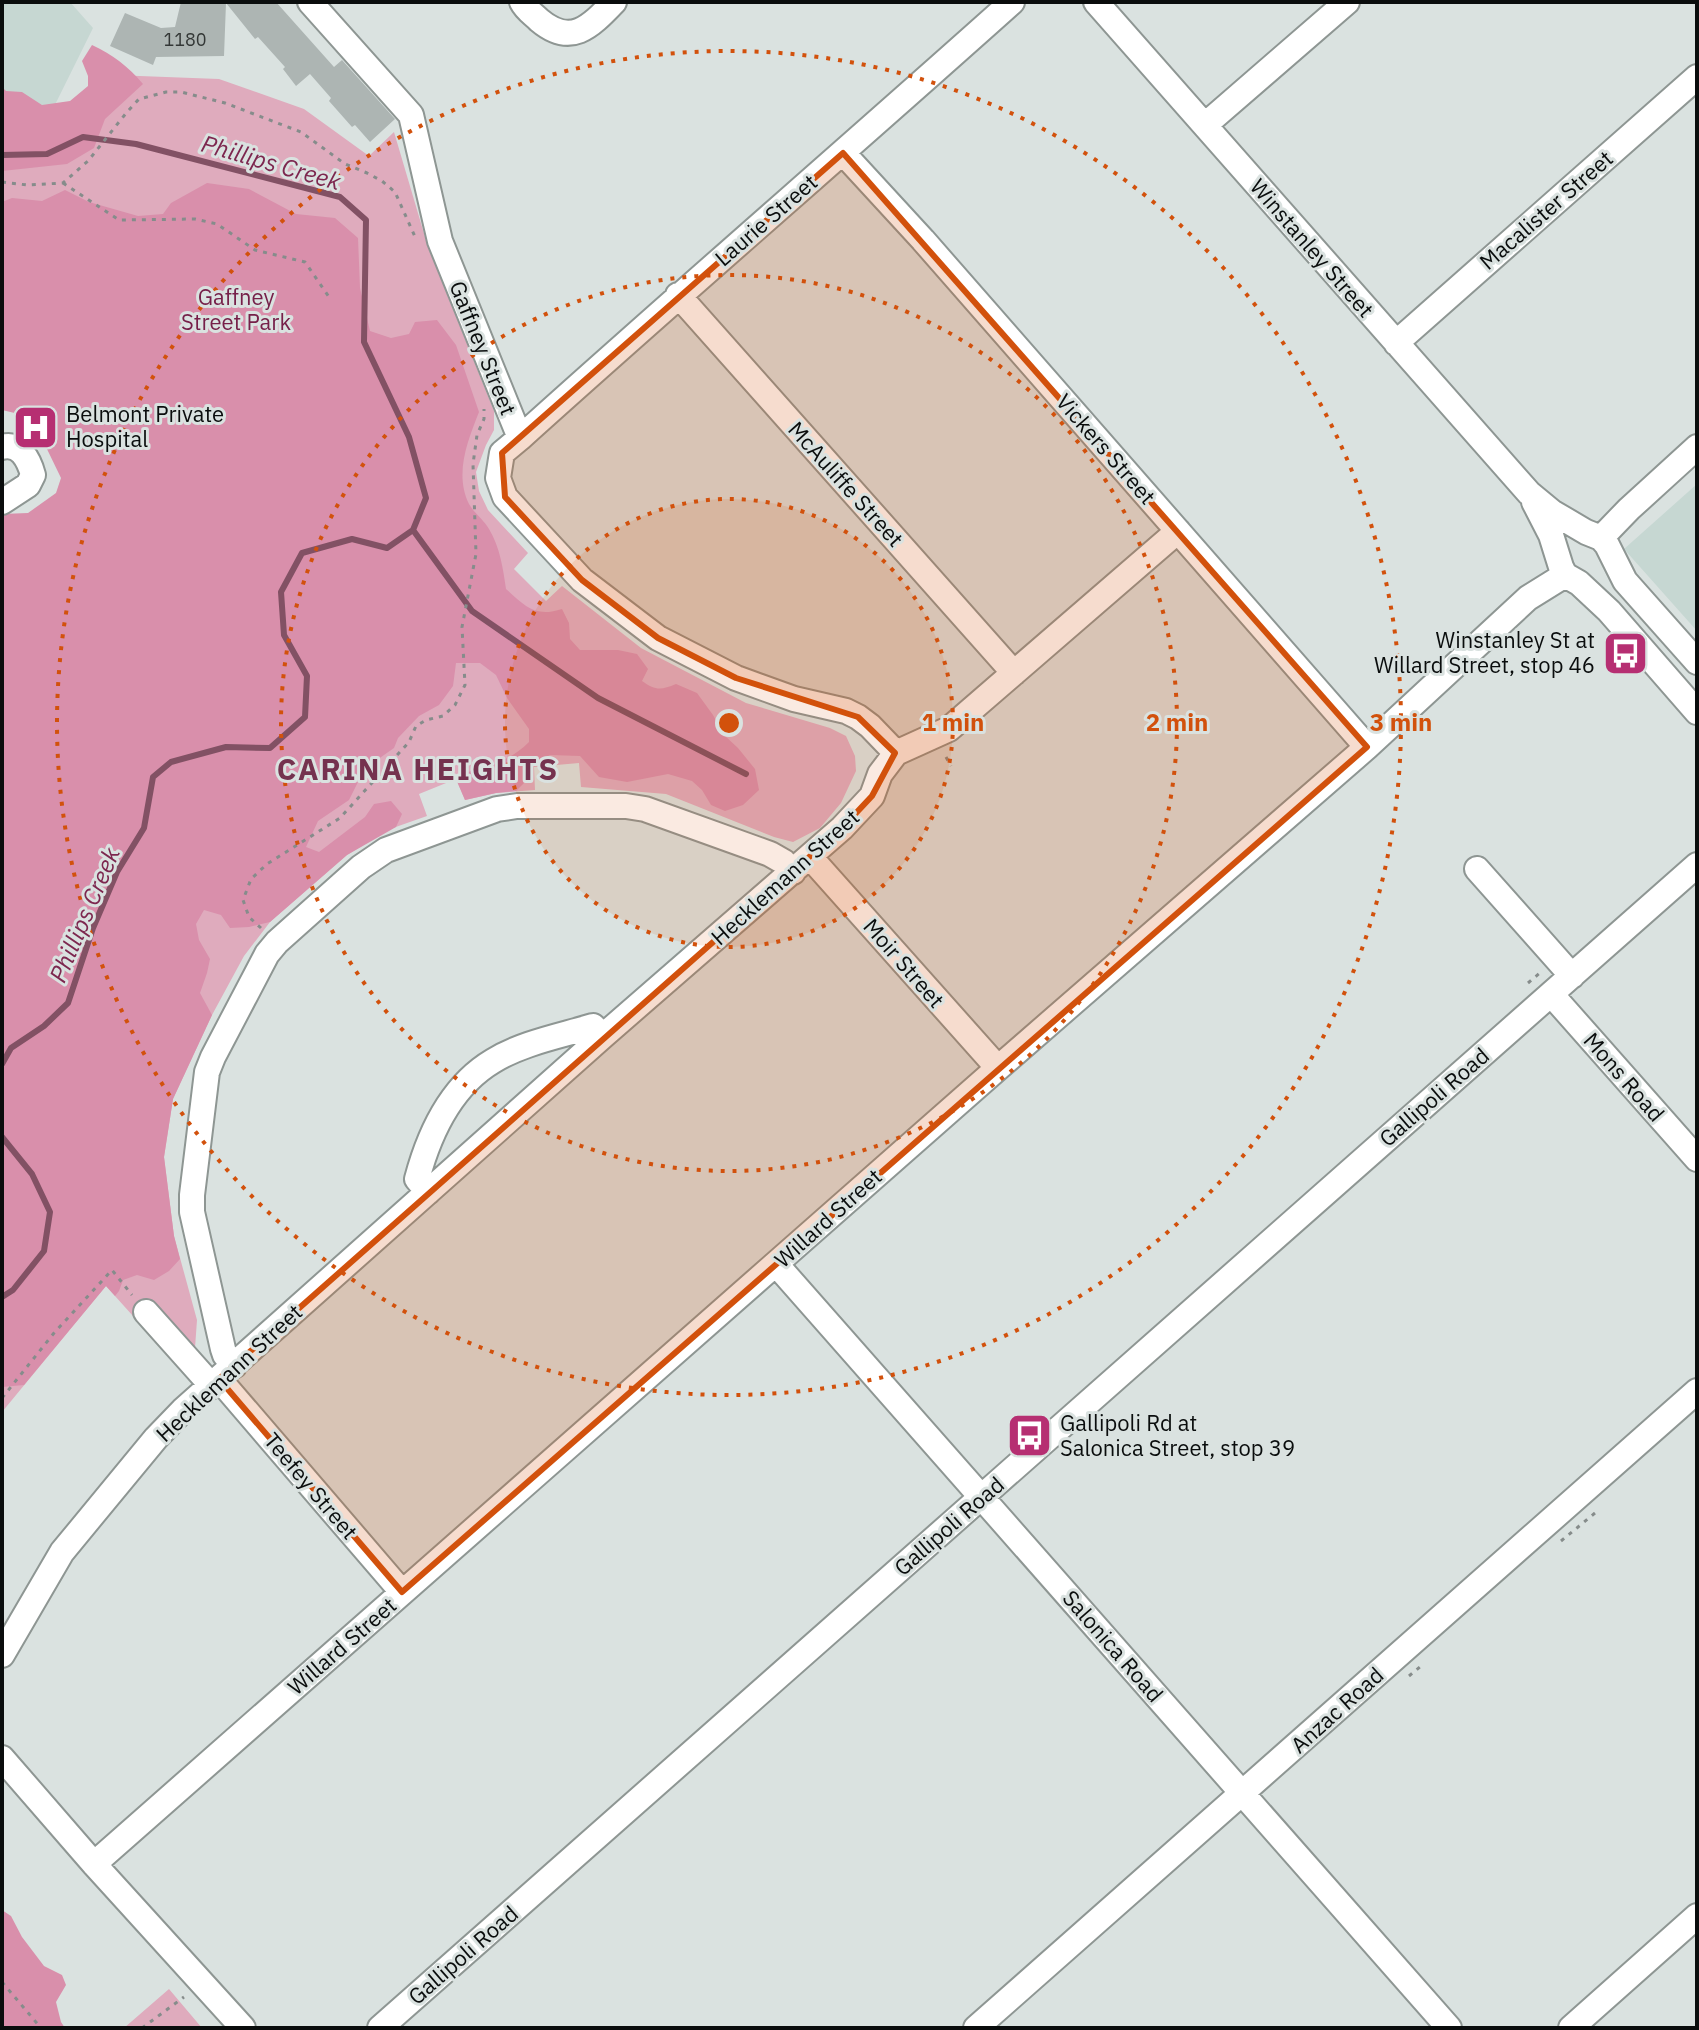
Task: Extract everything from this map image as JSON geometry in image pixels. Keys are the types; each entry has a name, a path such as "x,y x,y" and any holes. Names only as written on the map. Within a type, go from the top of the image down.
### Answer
{"street":[{"name":"Gaffney Street","path":"310,2 411,115 430,244 520,438 502,453 498,478 505,497 582,580 658,638 736,678 794,699 846,711 870,726 896,753"},
{"path":"522,2 547,27 564,34 578,33 614,2"},
{"name":"Laurie Street","path":"520,438 1012,2"},
{"name":"Winstanley Street","path":"1096,2 1529,493 1552,512 1599,541 1625,581 1697,662"},
{"path":"1205,125 1347,2"},
{"name":"Macalister Street","path":"1396,343 1697,77"},
{"name":"Vickers Street","path":"843,153 933,251 1367,747"},
{"name":"McAuliffe Street","path":"678,295 1014,673"},
{"path":"2,447 8,445 18,449 30,462 33,475 28,485 2,502"},
{"path":"1599,541 1629,509 1695,452"},
{"name":"Winstanley Street","path":"1529,493 1568,572 1609,611 1697,712"},
{"path":"896,753 949,729 1178,531"},
{"path":"1570,537 1599,541 1610,561 1603,576 1596,581 1568,572 1560,550 1570,537"},
{"name":"Willard Street","path":"94,1864 1367,747 1528,598 1568,572"},
{"name":"Hecklemann Street","path":"2,1655 62,1552 183,1410 603,1036 801,865 865,805 875,791 885,766 896,753"},
{"name":"Moir Street","path":"222,1377 225,1355 196,1229 192,1195 207,1072 267,954 373,858 386,850 497,809 517,806 626,806 645,809 770,854 784,862 801,865 998,1068"},
{"name":"Gallipoli Road","path":"380,2028 1697,865"},
{"path":"1477,869 1572,976"},
{"name":"Mons Road","path":"1551,994 1697,1159"},
{"path":"428,1192 417,1179 423,1157 442,1115 466,1082 492,1061 519,1048 593,1026 603,1036"},
{"name":"Salonica Road","path":"776,1264 1449,2028"},
{"name":"Teefey Street","path":"146,1312 222,1377 402,1592"},
{"name":"Anzac Road","path":"976,2028 1697,1391"},
{"path":"2,1758 243,2028"},
{"path":"1571,2028 1697,1916"}],"path":[{"path":"2,182 27,185 63,183 88,161 139,99 166,92 181,92 225,103 301,132 345,164 367,173 395,192 430,244"},
{"path":"63,183 119,220 195,219 217,224 255,250 305,262 331,300"},
{"path":"277,942 249,917 243,900 251,879 267,864 340,818 409,742 416,726 443,716 455,705 465,685 462,627 476,554 473,459 477,435 484,419 484,404"},
{"path":"946,757 951,766"},
{"path":"2,1398 54,1333 112,1270 146,1312"},
{"path":"1559,1543 1595,1513"},
{"path":"2,1982 41,2028"},
{"path":"142,2028 187,1994"}],"highlighted area":[{"path":"843,153 1367,747 402,1592 219,1379 842,828 872,796 895,753 858,717 736,678 658,638 582,580 505,497 502,453"}],"shaded area":[{"path":"2,2 70,2 93,28 41,133 2,87"},
{"path":"1697,484 1697,631 1624,549"}],"green space":[{"path":"92,45 120,62 143,84 105,119 94,148 67,164 2,171 2,87 6,91 22,92 42,105 70,101 88,86 82,61"},
{"name":"Gaffney Street Park","path":"113,75 219,79 304,109 369,156 394,132 428,247 494,411 494,430 476,472 479,491 488,510 528,553 514,569 546,601 562,586 641,648 746,703 830,728 846,736 855,756 856,771 841,803 820,828 793,842 666,794 581,787 579,763 534,767 535,790 496,793 465,800 456,779 419,794 427,816 390,829 347,855 270,922 244,956 212,1015 173,1099 164,1157 174,1236 197,1320 195,1348 152,1300 133,1316 106,1286 2,1412 2,627 136,508 2,345 2,87 41,132"},
{"name":"Gaffney Street Park","path":"207,183 249,189 296,214 335,218 358,238 360,288 370,331 391,338 409,334 415,322 437,320 456,345 479,412 464,457 463,481 469,504 496,543 506,589 531,609 545,612 562,609 569,623 570,639 580,650 618,650 637,654 648,669 642,681 655,688 676,684 697,693 724,735 755,769 759,790 743,805 725,811 711,805 692,781 668,774 627,782 599,777 580,756 550,755 530,766 527,780 516,791 465,800 456,779 464,773 500,762 518,751 529,742 529,729 507,698 496,675 480,663 456,663 453,686 439,705 419,716 398,738 394,748 374,762 360,778 349,800 318,821 306,847 319,852 365,817 374,804 391,801 402,814 396,827 347,855 270,922 230,928 221,915 204,910 196,924 199,940 210,959 200,993 212,1015 173,1099 164,1157 180,1259 169,1271 154,1280 137,1275 123,1280 115,1296 106,1286 24,1385 2,1387 2,514 28,513 56,493 61,478 46,447 23,415 2,410 2,202 12,198 42,201 65,190 89,202 138,216 163,214 171,203"},
{"path":"2,1910 11,1916 44,1966 62,1975 66,1985 56,2002 65,2028 2,2028"},
{"path":"169,1989 202,2028 124,2028"}],"building":[{"path":"181,2 276,2 334,67 342,60 395,119 370,142 329,101 331,98 310,74 296,86 283,69 285,67 258,37 255,39 226,3 224,56 156,57 153,65 110,46 125,13 161,28 175,27"}],"waterway":[{"name":"Phillips Creek","path":"2,155 47,154 83,137 136,144 340,197 366,220 364,342 409,437 426,498 413,530 387,548 352,539 302,553 281,592 284,635 307,676 305,717 270,748 226,747 171,762 153,777 144,828 117,872 93,928 68,1003 44,1026 11,1048 2,1064"},
{"path":"413,530 472,611 598,698 746,774"},
{"name":"Phillips Creek","path":"2,1137 32,1174 50,1212 44,1251 13,1290 2,1297"}],"place":[{"name":"Belmont Private Hospital","path":"35,427"},
{"name":"Winstanley St at Willard Street, stop 46","path":"1626,653"},
{"name":"Gallipoli Rd at Salonica Street, stop 39","path":"1029,1436"}],"district":[{"name":"CARINA HEIGHTS","path":"418,770"}]}
